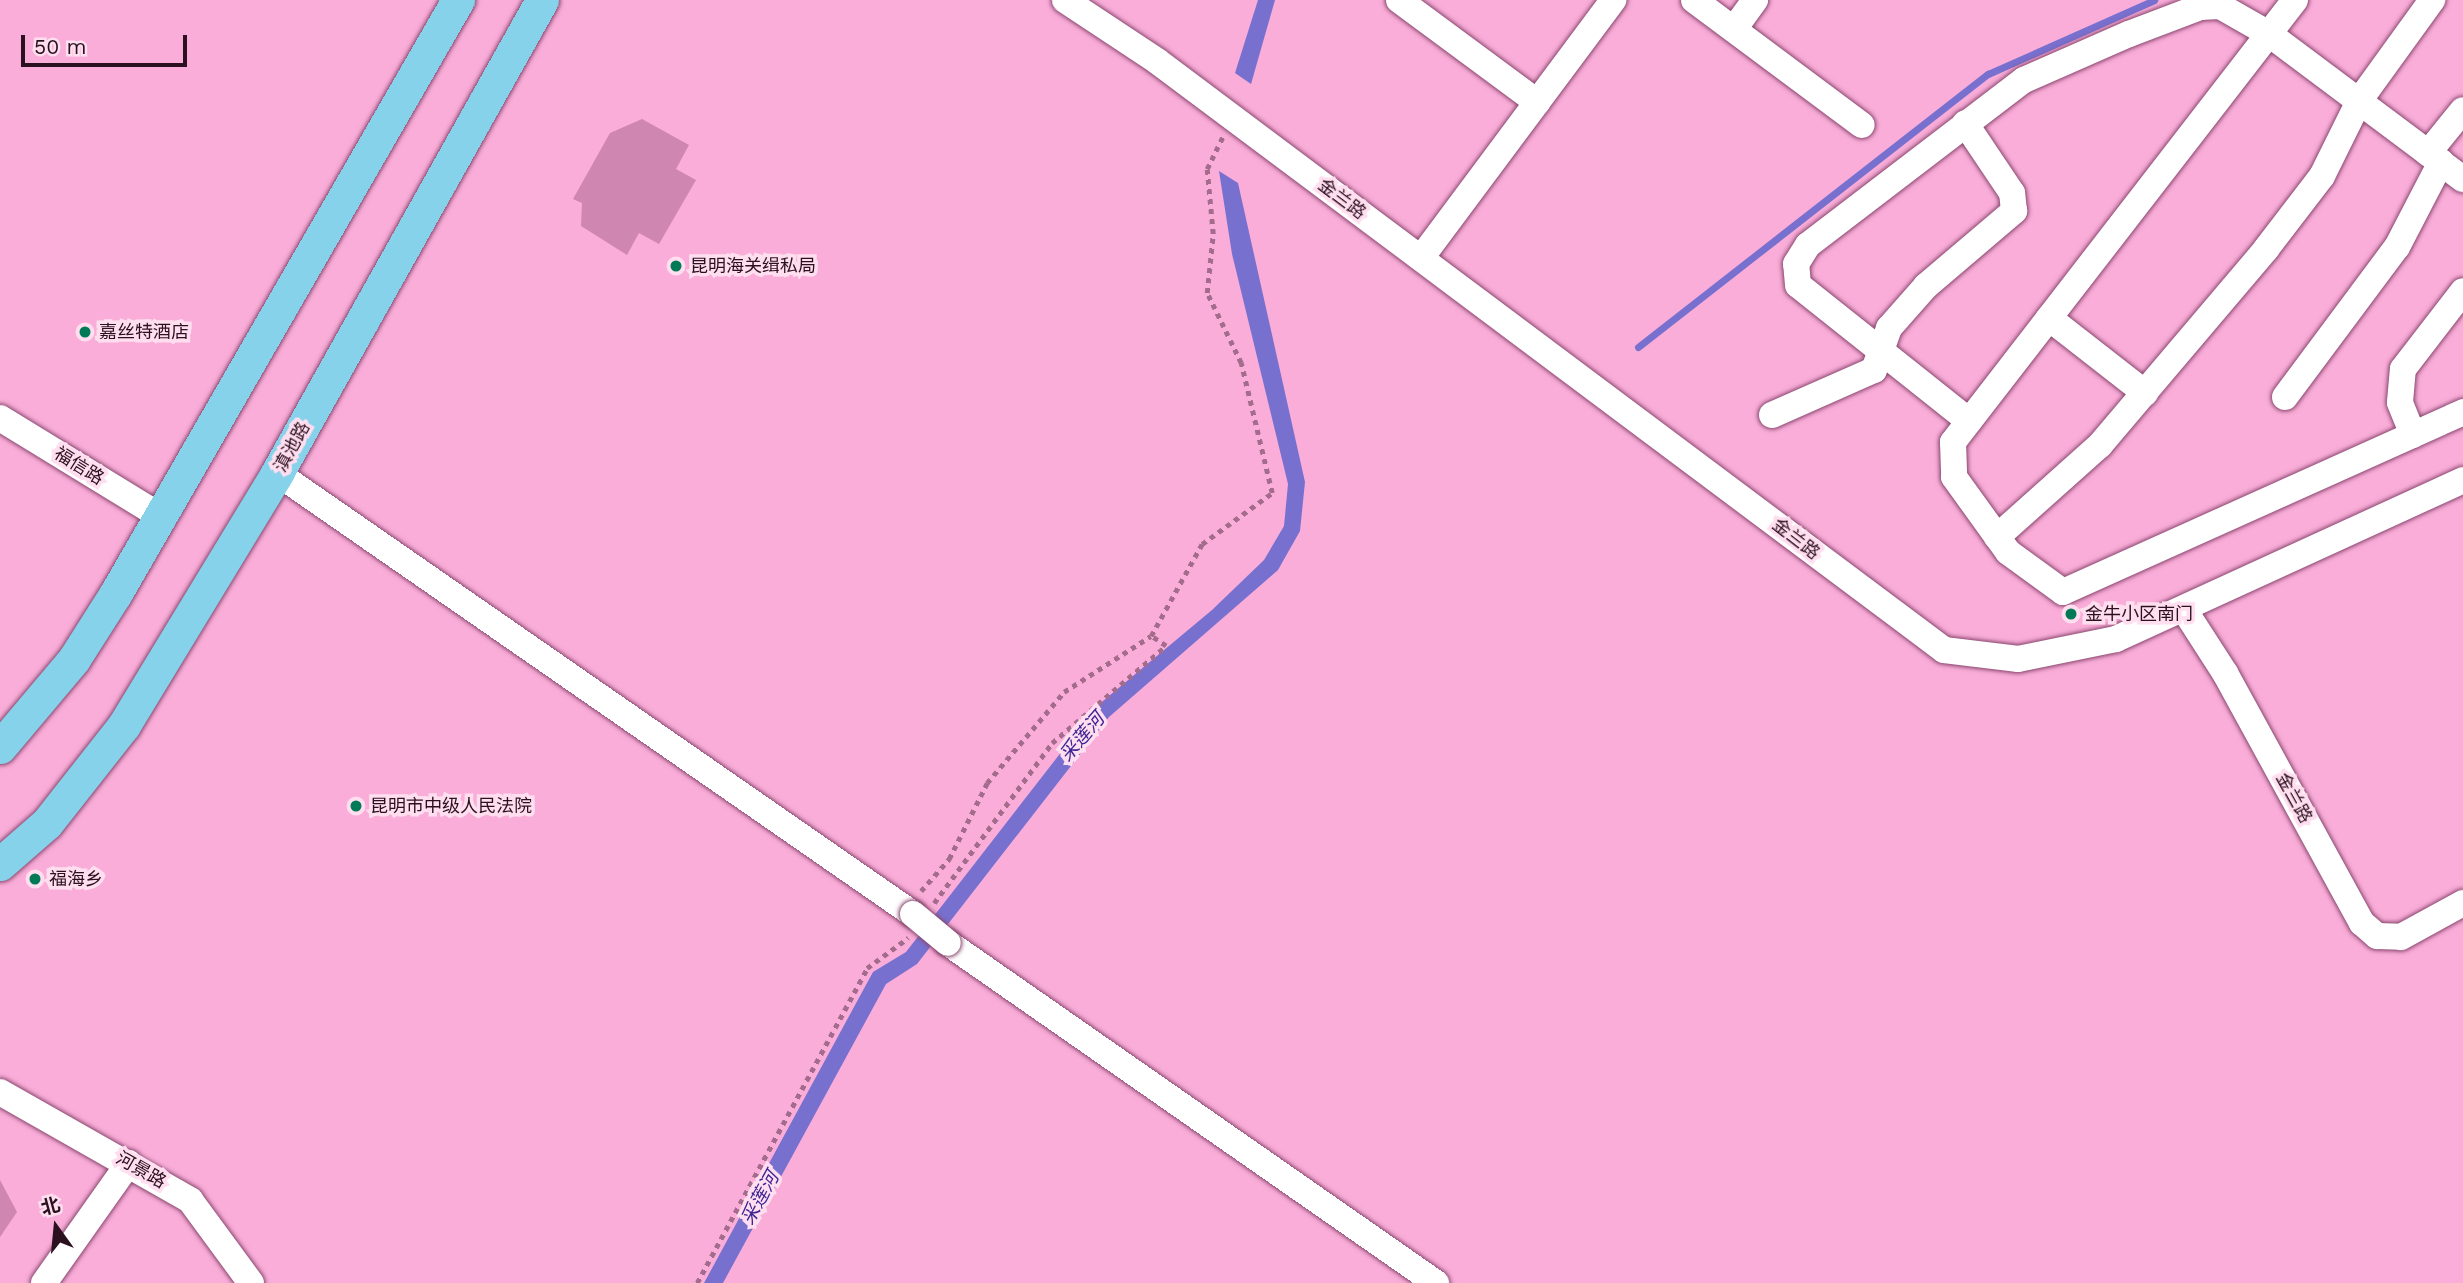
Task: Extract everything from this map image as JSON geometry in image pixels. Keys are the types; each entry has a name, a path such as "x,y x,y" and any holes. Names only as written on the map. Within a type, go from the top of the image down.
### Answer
{"main road":[{"path":"0,747 74,659 458,0"},
{"name":"滇池路","path":"0,864 47,823 124,725 277,473 542,0"}],"street":[{"name":"金兰路","path":"1065,0 1234,119 1944,650 2018,659 2057,655 2185,611 2225,673 2361,923 2377,936 2401,937 2463,903"},
{"path":"1399,0 1537,102"},
{"path":"1421,258 1613,0"},
{"path":"1694,0 1863,125"},
{"path":"1734,29 1755,0"},
{"path":"2295,0 1953,442 1954,478 1997,537 2051,589 2063,592 2463,412"},
{"path":"1997,537 2100,445 2322,176 2359,101 2432,0"},
{"path":"1969,421 1798,285 1796,264 1808,245 1965,122 2024,80 2200,7 2220,6 2269,34 2463,179"},
{"path":"2285,397 2397,247 2435,158 2463,110"},
{"path":"1772,415 1866,374 1883,354 1889,328 1926,286 2014,211 2012,193 1965,122"},
{"path":"2413,435 2400,402 2403,369 2463,291"},
{"path":"2049,318 2145,393"},
{"name":"福信路","path":"0,418 158,515"},
{"path":"277,473 909,912 948,943 1436,1283"},
{"path":"2185,611 2463,480"},
{"name":"河景路","path":"0,1092 190,1200 251,1283"},
{"path":"44,1283 129,1163"}],"path":[{"path":"909,912 949,859 987,783 1064,692 1151,636 1202,544 1272,493 1248,386 1206,293 1213,234 1207,169 1234,119"}],"water":[{"path":"1258,0 1275,0 1251,84 1235,73"},
{"name":"采莲河","path":"1219,171 1238,183 1305,482 1300,531 1278,570 1109,717 917,964 886,984 723,1283 704,1283 873,972 906,952 1097,706 1212,610 1264,560 1284,526 1288,484 1232,254"}],"building":[{"path":"642,119 689,145 676,169 696,180 659,244 639,233 627,255 581,226 582,203 573,199 610,133"},
{"path":"0,1180 17,1212 0,1237"}],"waterway":[{"path":"1638,347 1988,74 2154,0"}],"place":[{"name":"昆明海关缉私局","path":"676,266"},
{"name":"嘉丝特酒店","path":"85,332"},
{"name":"金牛小区南门","path":"2071,614"},
{"name":"昆明市中级人民法院","path":"356,806"},
{"name":"福海乡","path":"35,879"}]}
